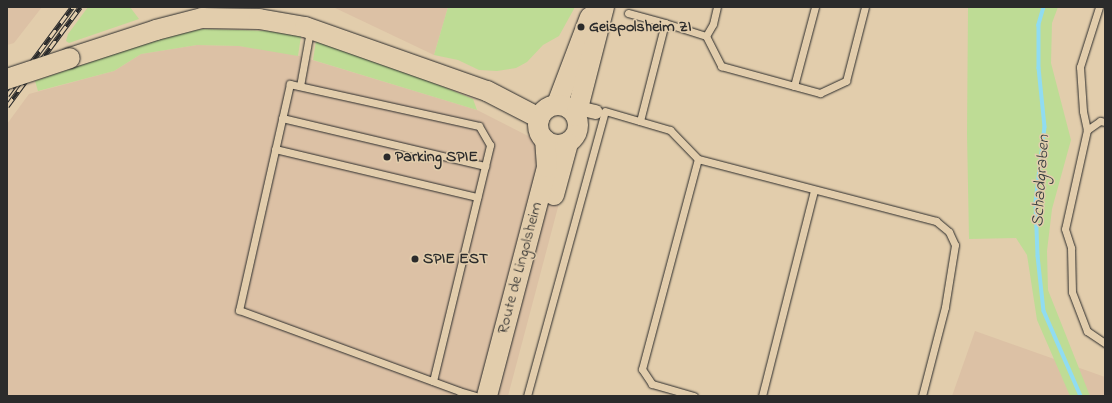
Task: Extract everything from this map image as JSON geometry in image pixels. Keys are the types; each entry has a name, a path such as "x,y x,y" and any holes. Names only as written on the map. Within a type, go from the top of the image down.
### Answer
{"main road":[{"path":"557,104 594,7"},
{"path":"7,79 156,30 202,18 259,19 311,30 486,91 539,118 546,108 557,104 589,112 604,7"},
{"name":"Route de Lingolsheim","path":"500,396 568,143 577,134 578,121 589,112"},
{"name":"Route de Lingolsheim","path":"487,396 547,167 545,140 538,130 539,118"},
{"path":"545,140 556,145 568,143"}],"lane":[{"path":"706,36 713,24 717,7"},
{"path":"794,86 815,7"},
{"path":"628,13 706,36 721,66 820,93 846,81 865,7"},
{"path":"1099,7 1080,67 1083,111 1088,130 1066,229 1071,248 1072,292 1087,331 1105,343"},
{"path":"640,121 666,23"},
{"path":"300,86 311,30"},
{"path":"433,381 490,144 479,126 290,84 239,310 433,381 475,396"},
{"path":"527,396 589,112 640,121 670,130 698,159 936,221 949,232 955,245 945,307 922,396"},
{"path":"282,118 485,166"},
{"path":"1088,130 1100,121 1105,122"},
{"path":"275,149 477,197"},
{"path":"694,396 652,384 642,369 698,159"},
{"path":"762,396 814,190"}],"shaded area":[{"path":"7,7 42,7 14,43 7,45"},
{"path":"333,7 448,7 434,55"},
{"path":"197,45 239,46 286,52 477,110 571,158 508,396 7,396 7,124 29,94 114,71 141,54"},
{"path":"975,331 1105,377 1105,396 952,396"}],"green space":[{"path":"88,7 130,7 139,19 69,43 66,41 68,34"},
{"path":"448,7 575,7 559,36 543,45 527,62 516,68 497,71 479,70 458,60 434,55"},
{"path":"968,7 1058,7 1052,23 1051,63 1071,140 1052,209 1047,251 1048,290 1090,396 1070,396 1037,320 1027,255 1016,238 969,239 967,134"},
{"path":"202,29 269,31 301,36 298,56 239,46 197,45 141,54 114,71 38,91 35,81 128,49 182,33"},
{"path":"316,41 398,68 473,99 477,110 313,60"}],"waterway":[{"name":"Schadgraben","path":"1044,7 1039,25 1039,68 1045,127 1036,203 1038,256 1044,311 1081,396"}],"railway":[{"path":"7,95 72,7"},
{"path":"7,106 80,7"}],"place":[{"name":"Geispolsheim ZI","path":"581,27"},
{"name":"Parking SPIE","path":"387,157"},
{"name":"SPIE EST","path":"415,259"}]}
